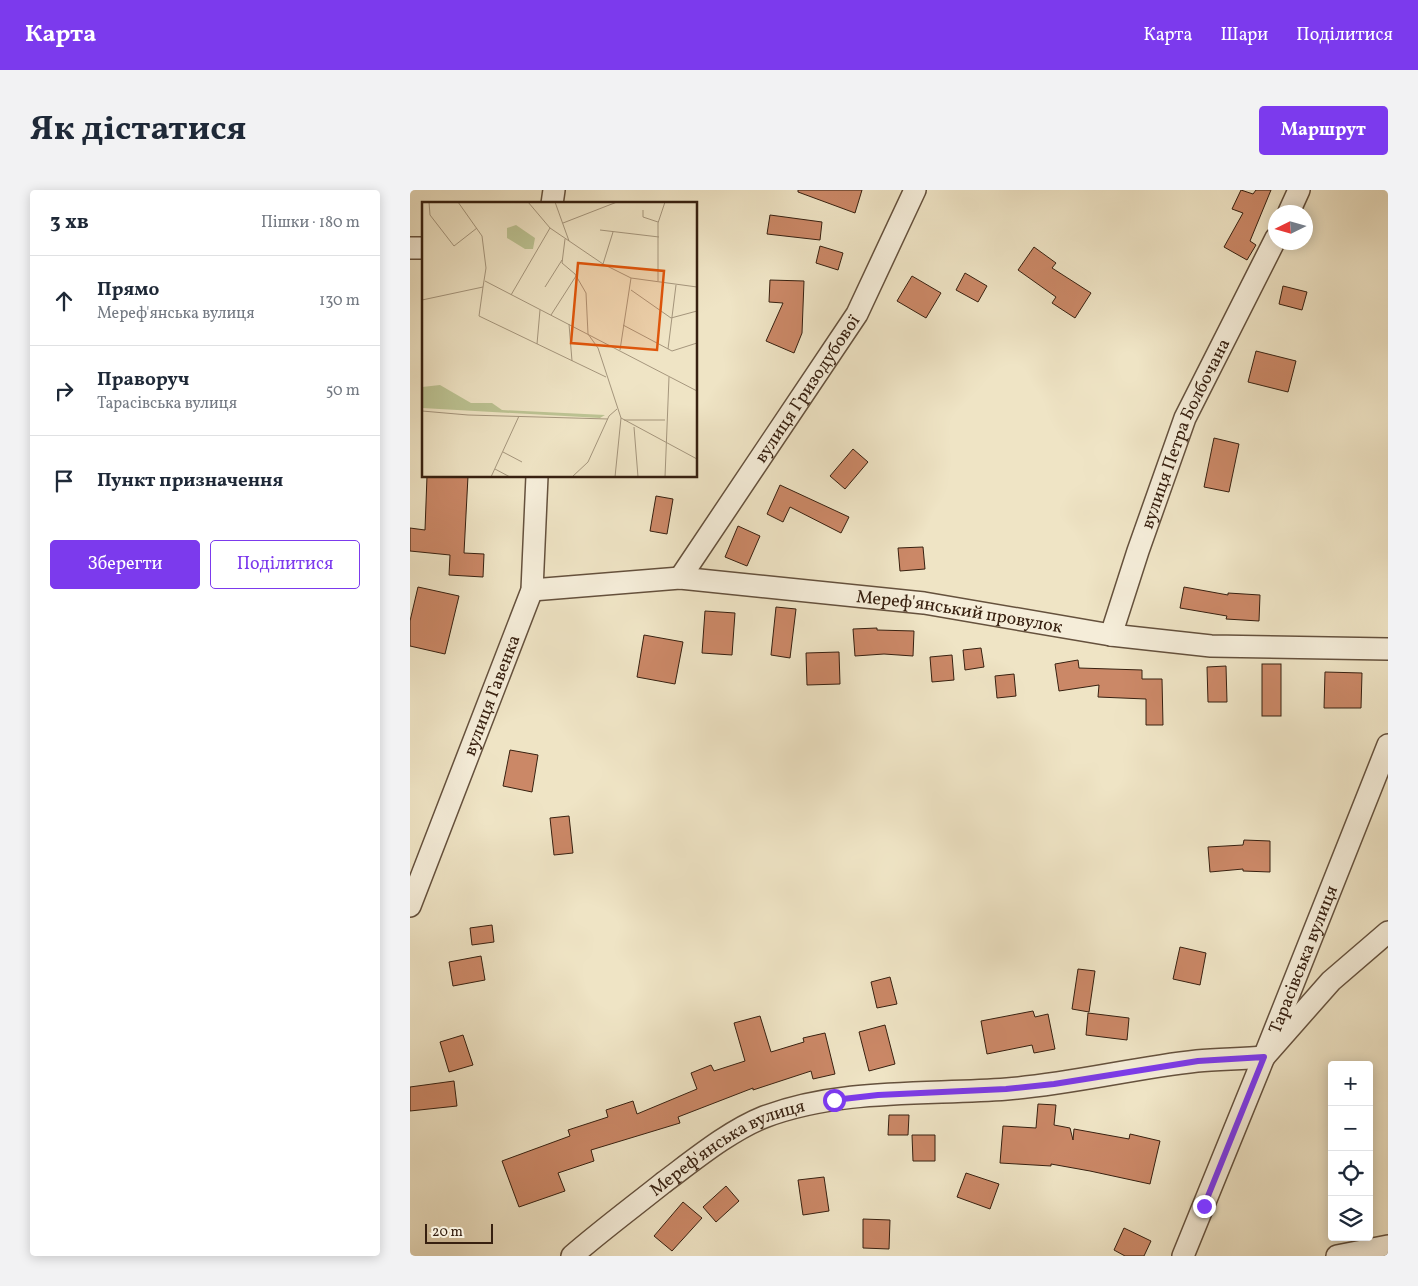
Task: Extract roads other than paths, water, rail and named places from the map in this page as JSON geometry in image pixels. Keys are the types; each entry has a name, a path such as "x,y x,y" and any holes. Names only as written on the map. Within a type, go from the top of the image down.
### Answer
{"street":[{"name":"вулиця Гризодубової","path":"680,578 857,314 916,190"},
{"path":"1292,205 1299,190"},
{"name":"вулиця Петра Болбочана","path":"1112,635 1138,551 1184,418 1270,250"},
{"name":"вулиця Гавенка","path":"410,906 532,590 537,478"},
{"name":"Мереф'янський провулок","path":"532,590 680,578 924,603 1112,635 1211,646 1388,649"},
{"name":"Тарасівська вулиця","path":"1183,1256 1388,745"},
{"path":"1264,1057 1332,981 1388,932"},
{"name":"Мереф'янська вулиця","path":"573,1256 608,1226 688,1164 738,1130 764,1117 793,1108 834,1100 878,1095 1006,1089 1054,1084 1198,1061 1264,1057"},
{"path":"1337,1256 1388,1246"}]}
